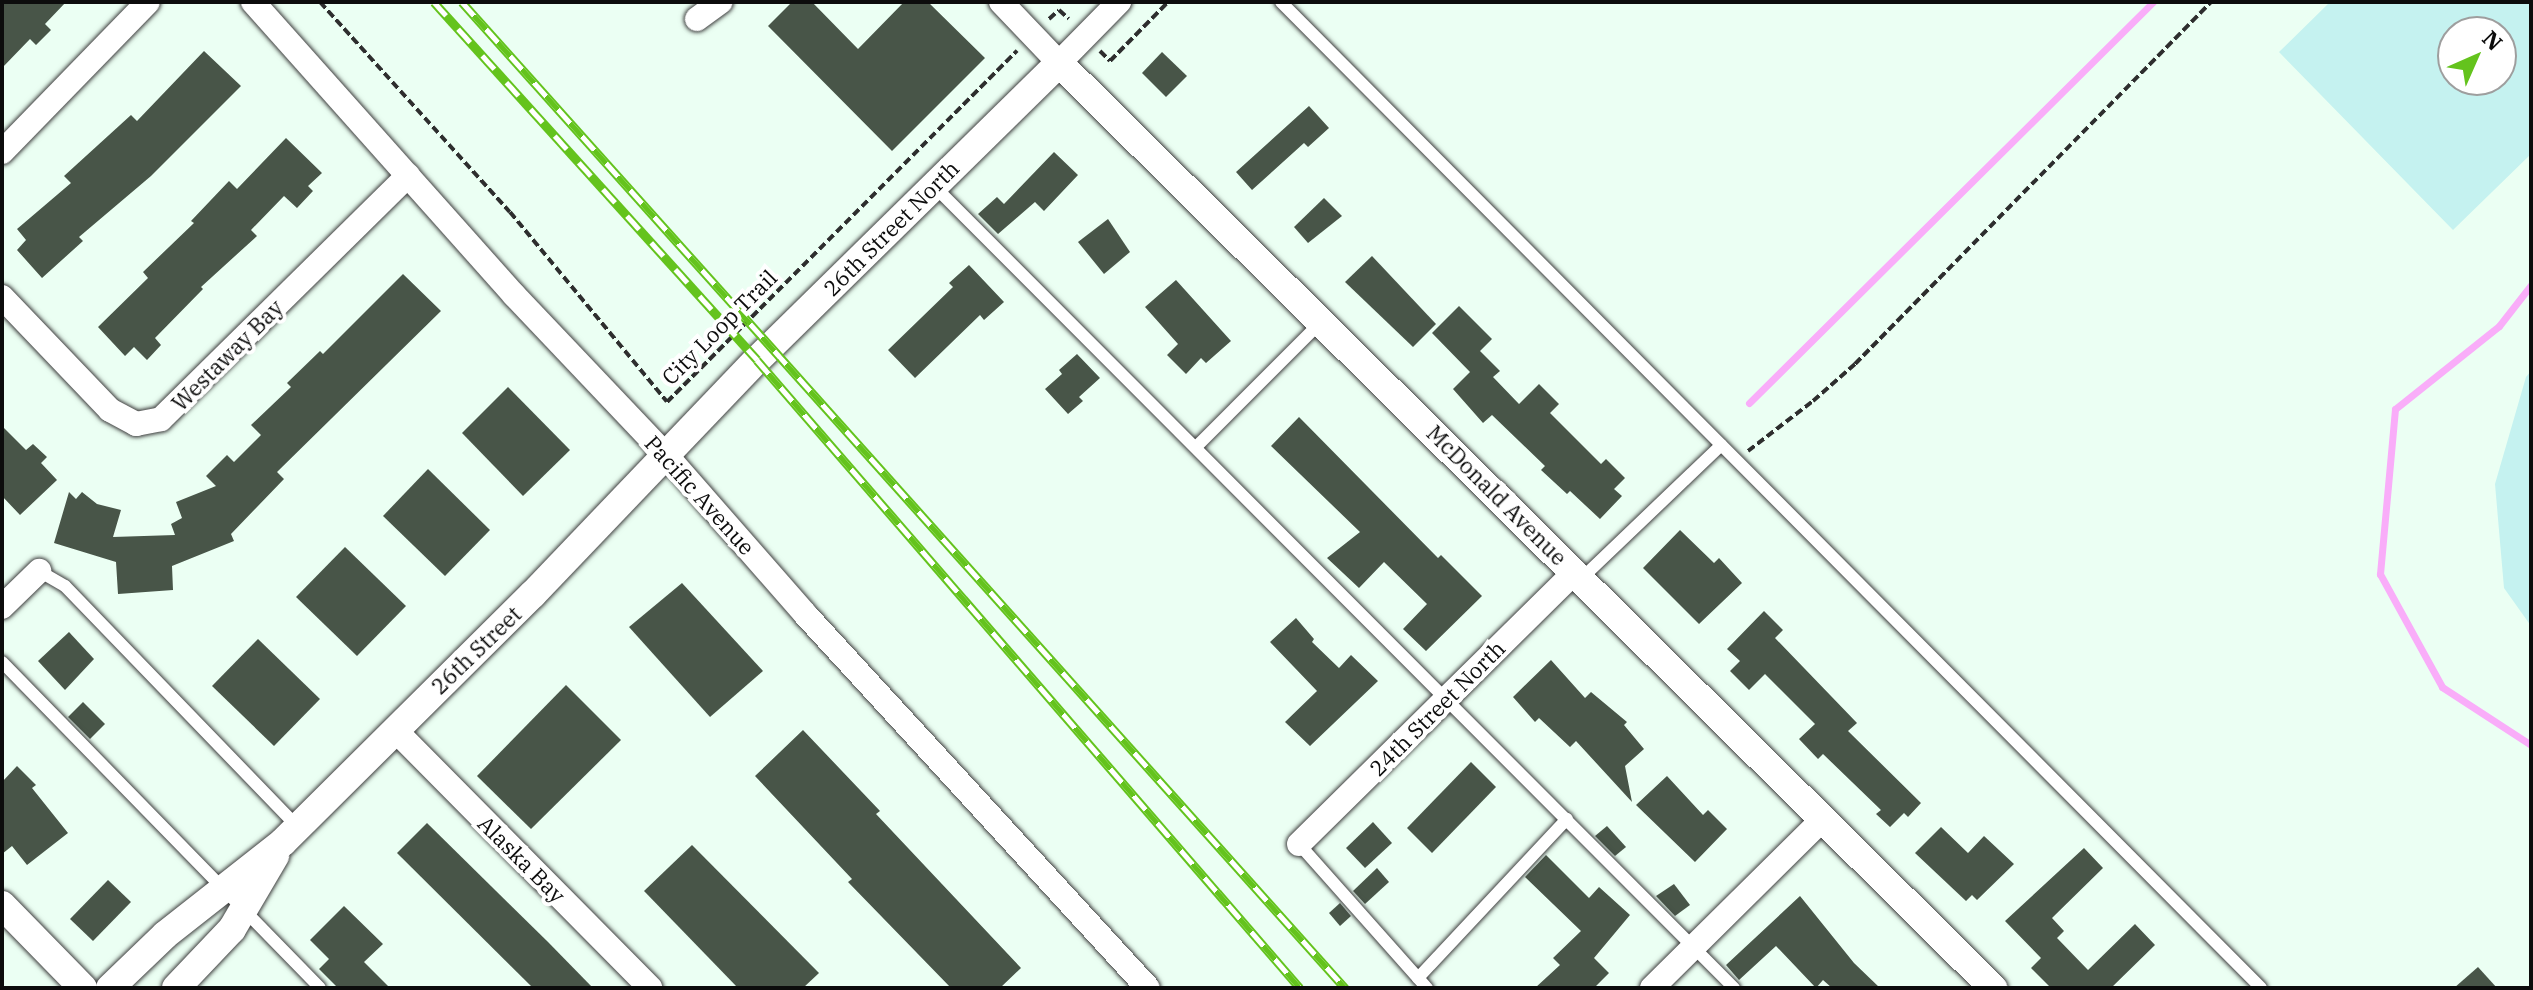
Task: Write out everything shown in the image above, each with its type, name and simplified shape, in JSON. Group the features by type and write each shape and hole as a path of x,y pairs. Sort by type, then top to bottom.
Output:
{"street":[{"path":"2,152 148,2"},
{"name":"Pacific Avenue","path":"253,2 514,295 666,455 816,626 1148,988"},
{"path":"697,19 720,2"},
{"name":"McDonald Avenue","path":"1001,2 1993,988"},
{"name":"26th Street North","path":"666,455 1119,2"},
{"name":"Westaway Bay","path":"2,297 110,410 136,424 161,419 408,175"},
{"name":"26th Street","path":"110,988 165,935 291,834 533,594 666,455"},
{"path":"2,607 39,571"},
{"name":"24th Street North","path":"1299,844 1447,698 1578,576"},
{"name":"Alaska Bay","path":"395,730 650,988"},
{"path":"1652,988 1823,819"},
{"name":"26th Street","path":"176,988 232,929 291,834"},
{"path":"2,905 83,988"}],"lane":[{"path":"1281,2 2261,988"},
{"path":"934,186 1734,988"},
{"path":"1196,447 1321,322"},
{"path":"1578,576 1721,445"},
{"path":"39,571 65,586 291,834"},
{"path":"2,662 320,988"},
{"path":"1418,978 1567,819"},
{"path":"1299,844 1427,988"}],"path":[{"name":"City Loop Trail","path":"320,2 510,212 667,402 1059,10 1110,61 1168,2"},
{"path":"1736,460 1813,401 1855,364 2211,2"}],"shaded area":[{"path":"2330,2 2531,2 2531,154 2453,230 2279,52"},
{"path":"2531,371 2531,626 2504,588 2495,484 2526,377"}],"building":[{"path":"2,2 66,2 45,24 51,30 36,45 30,39 2,68"},
{"path":"792,2 812,2 858,49 904,2 928,2 985,58 892,151 768,26"},
{"path":"204,51 241,86 151,176 79,237 83,241 42,278 17,250 26,240 17,229 71,183 64,176 131,115 137,121"},
{"path":"1162,52 1187,76 1166,97 1142,73"},
{"path":"1309,106 1329,128 1308,147 1304,143 1252,190 1236,172"},
{"path":"286,138 322,173 308,186 313,191 297,208 284,196 251,230 257,236 201,287 203,289 155,338 161,345 147,360 134,347 125,356 98,327 148,278 143,272 194,223 191,221 229,181 237,189"},
{"path":"1054,152 1078,175 1044,211 1035,202 998,234 978,214 997,197 1004,204"},
{"path":"1324,198 1342,216 1308,243 1294,227"},
{"path":"1108,219 1130,252 1104,274 1078,242"},
{"path":"1372,256 1436,324 1413,347 1345,282"},
{"path":"969,265 1004,302 984,320 980,315 915,378 888,350 953,287 949,283"},
{"path":"403,274 441,311 277,472 284,479 231,534 234,541 172,566 173,590 118,594 116,562 54,543 69,492 76,499 82,492 97,504 121,510 113,537 175,535 171,524 182,518 176,502 216,486 206,476 227,455 234,462 261,435 251,425 291,387 287,383 320,351 323,354"},
{"path":"1176,280 1231,341 1206,363 1201,358 1186,374 1167,355 1178,344 1145,307"},
{"path":"1459,306 1492,339 1480,351 1500,371 1493,377 1519,404 1539,384 1559,404 1550,413 1601,464 1606,459 1625,478 1614,489 1622,496 1600,519 1541,470 1545,466 1492,415 1483,423 1453,389 1470,372 1432,333"},
{"path":"1077,354 1100,378 1079,397 1083,401 1068,414 1045,389 1062,374 1059,370"},
{"path":"508,387 570,450 523,496 462,433"},
{"path":"1299,417 1438,558 1441,555 1482,596 1426,651 1403,629 1427,604 1384,562 1359,588 1327,558 1360,532 1271,446"},
{"path":"2,426 26,450 33,444 47,457 41,463 57,480 20,515 2,496"},
{"path":"428,469 490,530 445,576 383,516"},
{"path":"1680,530 1714,563 1719,558 1742,583 1699,624 1643,568"},
{"path":"345,547 406,606 357,656 296,597"},
{"path":"682,583 763,671 710,717 629,627"},
{"path":"1764,611 1783,630 1775,638 1857,723 1848,731 1921,803 1908,817 1904,813 1890,827 1876,814 1881,810 1823,754 1818,759 1799,739 1815,724 1765,674 1749,690 1730,671 1740,661 1727,649"},
{"path":"1296,618 1314,639 1312,642 1339,668 1351,655 1378,681 1310,746 1285,722 1317,691 1270,642"},
{"path":"69,632 94,659 65,690 38,661"},
{"path":"258,639 320,699 274,746 212,686"},
{"path":"1551,660 1585,698 1591,692 1627,722 1624,725 1644,749 1625,766 1632,802 1576,741 1570,747 1539,718 1535,722 1513,697"},
{"path":"566,685 621,740 531,829 477,776"},
{"path":"83,702 105,724 90,739 68,717"},
{"path":"803,730 880,811 876,814 1021,968 1000,988 951,988 848,882 852,879 755,776"},
{"path":"1471,762 1496,787 1432,853 1407,828"},
{"path":"17,766 36,785 32,788 68,833 27,865 12,846 2,854 2,782"},
{"path":"1667,776 1703,815 1708,810 1727,829 1695,862 1636,805"},
{"path":"1373,822 1392,843 1365,868 1346,848"},
{"path":"427,823 593,988 533,988 397,853"},
{"path":"1607,826 1626,847 1615,856 1595,836"},
{"path":"1941,827 1968,853 1984,836 2014,864 1977,900 1972,895 1966,901 1915,853"},
{"path":"692,845 819,973 803,988 738,988 644,891"},
{"path":"2084,848 2103,868 2052,918 2064,931 2057,938 2088,970 2135,924 2155,945 2111,988 2051,988 2031,968 2041,958 2005,921"},
{"path":"1546,855 1589,898 1599,887 1630,915 1594,958 1609,973 1594,988 1535,988 1560,965 1553,958 1581,931 1525,877"},
{"path":"1377,868 1389,882 1365,904 1353,891"},
{"path":"108,880 131,902 93,941 70,919"},
{"path":"1674,884 1690,905 1675,916 1656,896"},
{"path":"1800,896 1854,963 1880,988 1832,988 1823,980 1816,988 1776,946 1739,980 1726,965"},
{"path":"1340,903 1351,916 1340,926 1329,913"},
{"path":"344,906 383,944 364,962 390,988 338,988 319,969 329,959 310,940"},
{"path":"2478,967 2497,988 2454,988"}],"waterway":[{"path":"1749,403 2153,2"},
{"path":"2531,285 2499,326 2395,409 2380,574 2442,687 2531,745"}],"railway":[{"path":"434,2 757,360 1300,988"},
{"path":"462,2 1345,988"}]}
